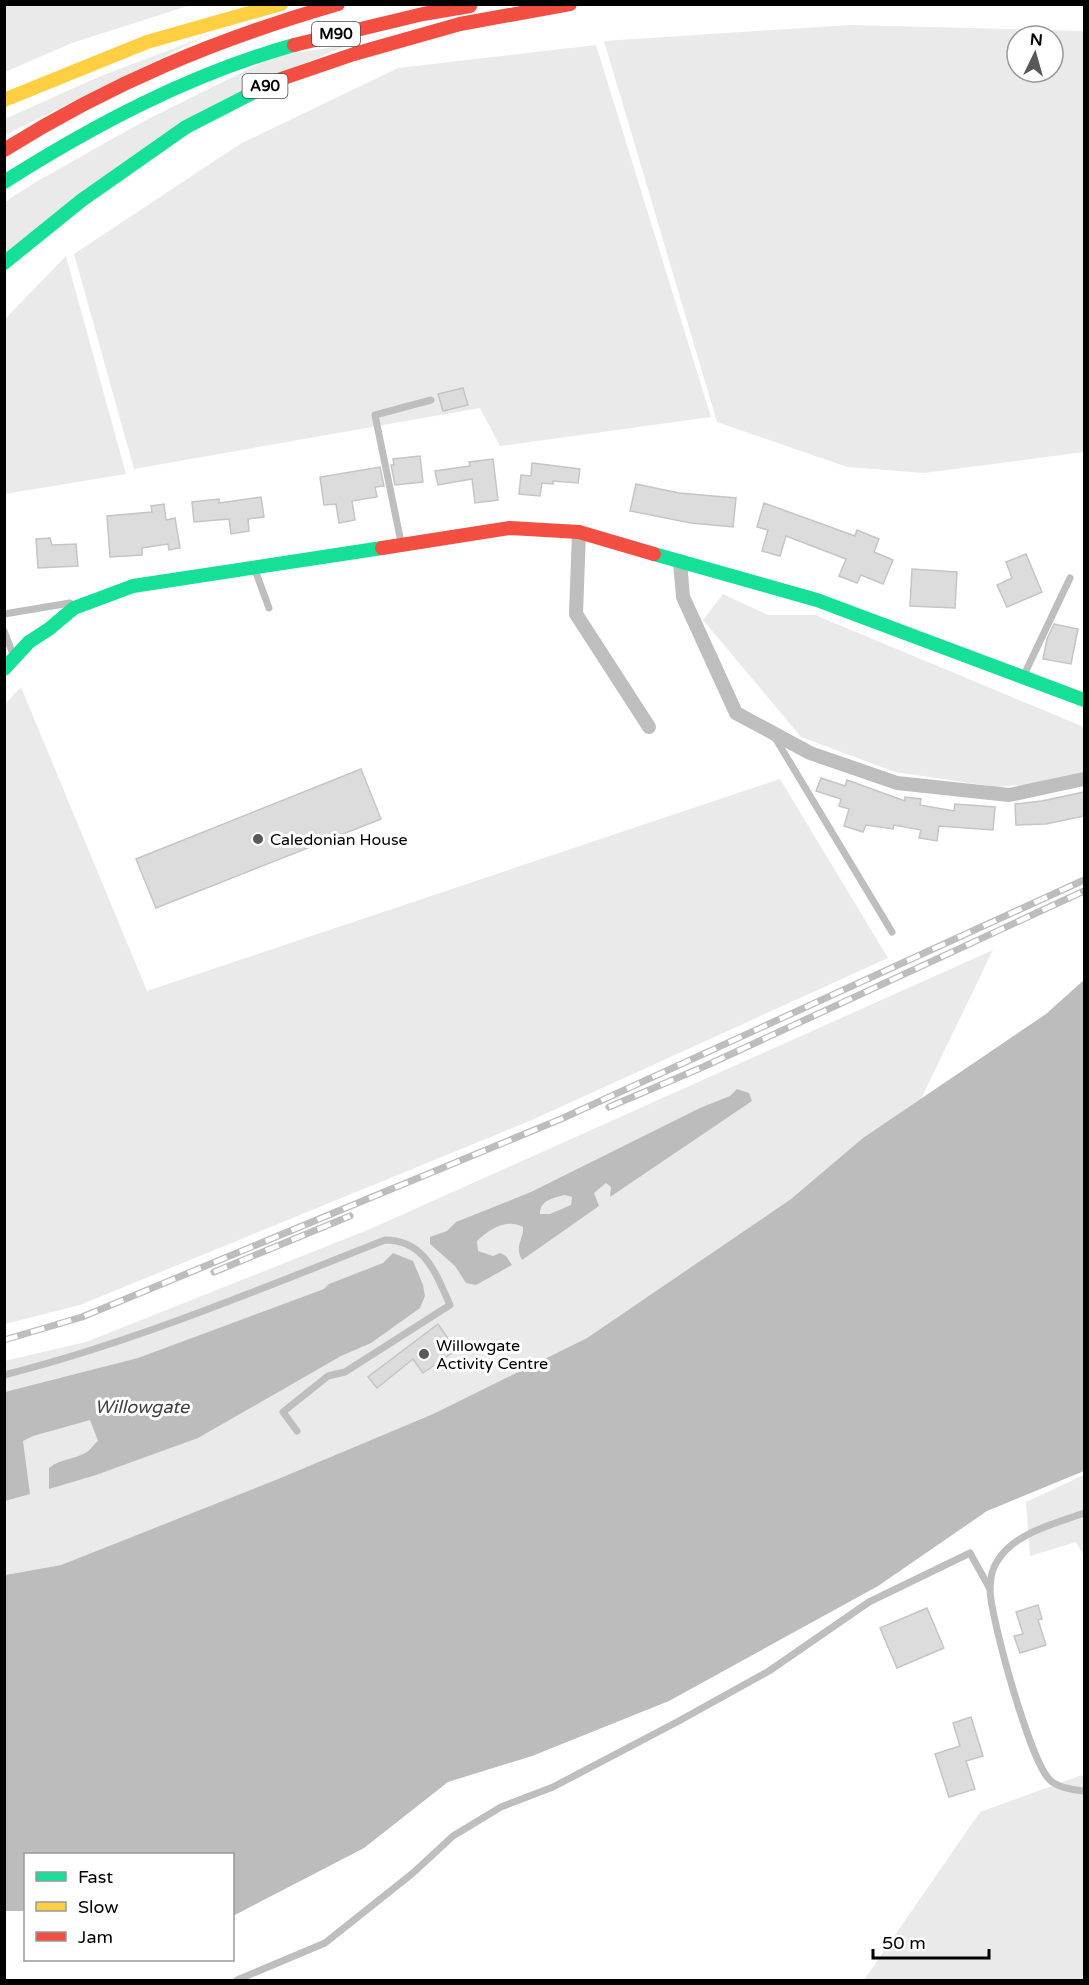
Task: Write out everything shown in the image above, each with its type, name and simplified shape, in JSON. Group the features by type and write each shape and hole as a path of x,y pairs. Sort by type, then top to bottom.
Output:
{"main road":[{"path":"4,100 147,42 282,4"},
{"name":"M90","path":"4,150 45,124 117,85 157,67 248,33 338,4"},
{"name":"M90","path":"4,182 43,157 110,120 194,81 270,52 404,18 482,4"},
{"name":"A90","path":"4,263 82,200 177,133 284,77 343,57 450,27 570,4"},
{"path":"9,664 29,642 74,608 133,586 510,528 579,532 817,600 1084,700"}],"street":[{"path":"579,532 576,614 649,727"},
{"path":"680,561 683,597 736,713 810,753 897,783 1009,795 1084,779"}],"lane":[{"path":"402,545 375,416 431,400"},
{"path":"255,567 269,608"},
{"path":"1023,677 1071,578"},
{"path":"4,614 100,598"},
{"path":"4,631 9,664"},
{"path":"772,732 892,932"},
{"path":"4,1375 37,1367 162,1326 385,1240 398,1240 409,1244 431,1264 450,1305 345,1372 328,1376 283,1412 297,1431"},
{"path":"1084,1513 1037,1530 1013,1542 998,1560 991,1576 990,1589 1006,1666 1043,1771 1050,1781 1084,1791"},
{"path":"237,1980 325,1943 413,1873 453,1836 501,1808 553,1787 769,1671 869,1602 969,1553 990,1589"}],"shaded area":[{"path":"5,4 191,5 72,43 5,72"},
{"path":"850,25 1005,29 1005,84 1065,84 1065,31 1084,31 1084,452 924,473 847,467 717,422 604,41"},
{"path":"206,36 5,135 5,119 7,118 96,78"},
{"path":"348,45 260,82 5,260 5,202 34,183 146,120 275,56"},
{"path":"596,45 711,417 500,446 480,408 134,469 74,254 240,144 398,68"},
{"path":"66,256 126,474 5,494 5,319"},
{"path":"723,594 768,615 815,615 1084,727 1084,772 1058,781 997,787 895,772 801,737 703,620"},
{"path":"21,687 147,991 780,779 888,958 532,1120 80,1305 5,1324 4,705"},
{"path":"993,950 921,1099 863,1139 791,1199 587,1338 433,1414 278,1479 61,1565 5,1575 4,1361 86,1342 370,1229"},
{"path":"1084,1475 1084,1556 1076,1542 1030,1556 1026,1502"},
{"path":"1084,1776 1084,1980 864,1980 980,1812"}],"water":[{"path":"1084,980 1084,1471 987,1511 878,1586 669,1701 532,1756 448,1782 364,1848 234,1915 234,1853 24,1853 24,1911 5,1911 5,1575 61,1565 278,1479 433,1414 587,1338 791,1199 863,1138 1046,1014"},
{"path":"737,1089 749,1093 752,1101 610,1197 611,1187 606,1183 594,1193 599,1206 522,1260 519,1246 523,1227 505,1224 487,1232 477,1241 478,1251 493,1256 500,1253 506,1256 512,1265 476,1285 466,1283 455,1266 430,1244 430,1237 447,1231 456,1222 531,1192 700,1108 730,1096","holes":["565,1195 572,1197 571,1205 550,1214 540,1214 542,1206 548,1200"]},
{"name":"Willowgate","path":"393,1253 413,1261 425,1296 420,1308 371,1343 341,1356 198,1438 96,1475 49,1489 49,1468 58,1462 87,1452 98,1441 90,1420 33,1436 23,1441 30,1494 5,1501 5,1392 138,1358 324,1289 329,1284 383,1263"}],"building":[{"path":"463,388 468,405 443,411 438,394"},
{"path":"420,456 423,482 395,485 391,465 394,465 393,459"},
{"path":"493,459 498,500 475,503 472,479 438,485 435,471 470,466 469,462"},
{"path":"532,463 580,469 578,483 553,481 553,484 542,483 540,496 519,494 521,475 531,476"},
{"path":"380,467 384,486 375,487 377,497 352,501 355,520 339,523 336,504 324,505 320,477"},
{"path":"636,484 679,493 736,498 733,527 691,523 630,511"},
{"path":"261,497 264,517 248,519 249,531 231,534 229,519 194,522 192,502 219,499 219,503"},
{"path":"764,503 855,536 857,530 879,539 874,552 893,560 883,584 861,575 857,583 839,576 846,559 786,536 780,556 762,551 768,530 757,527"},
{"path":"164,504 166,520 175,518 180,548 169,550 168,544 142,548 142,555 110,557 107,516 152,512 151,506"},
{"path":"50,538 52,545 76,544 78,566 38,568 36,539"},
{"path":"1026,554 1042,592 1007,607 997,585 1012,578 1006,562"},
{"path":"912,569 957,572 955,608 910,606"},
{"path":"1054,624 1078,629 1071,664 1043,659 1047,639"},
{"name":"Caledonian House","path":"361,769 381,819 156,908 136,859"},
{"path":"821,778 845,786 847,780 905,801 905,797 921,799 920,805 954,811 955,804 995,807 993,830 939,826 937,841 919,838 921,830 894,825 893,829 866,825 863,832 844,826 849,809 839,806 841,799 816,791"},
{"path":"1084,792 1084,816 1046,824 1016,825 1015,804"},
{"name":"Willowgate Activity Centre","path":"438,1324 456,1350 423,1373 413,1359 377,1388 368,1377"},
{"path":"1038,1605 1042,1619 1038,1620 1046,1645 1020,1653 1014,1636 1023,1634 1016,1612"},
{"path":"927,1608 944,1648 897,1668 880,1628"},
{"path":"971,1717 983,1756 966,1761 975,1789 949,1797 935,1754 960,1746 953,1723"}],"railway":[{"path":"4,1340 82,1317 561,1119 1084,880"},
{"path":"609,1107 703,1067 1084,891"},
{"path":"214,1272 350,1216"}],"traffic: fast":[{"path":"4,182 108,121 144,103 217,71 294,45"},
{"path":"4,263 82,200 186,127 278,80"},
{"path":"4,669 29,642 74,608 133,586 382,548"},
{"path":"654,554 817,600 1084,700"}],"traffic: slow":[{"path":"4,100 147,42 281,4"}],"traffic: jam":[{"path":"4,150 84,104 166,65 250,32 338,4"},
{"path":"278,80 354,54 460,24 570,4"},
{"path":"294,45 423,14 470,6"},
{"path":"382,548 510,528 579,532 654,554"}],"place":[{"name":"Caledonian House","path":"258,839"},
{"name":"Willowgate Activity Centre","path":"424,1354"}]}
